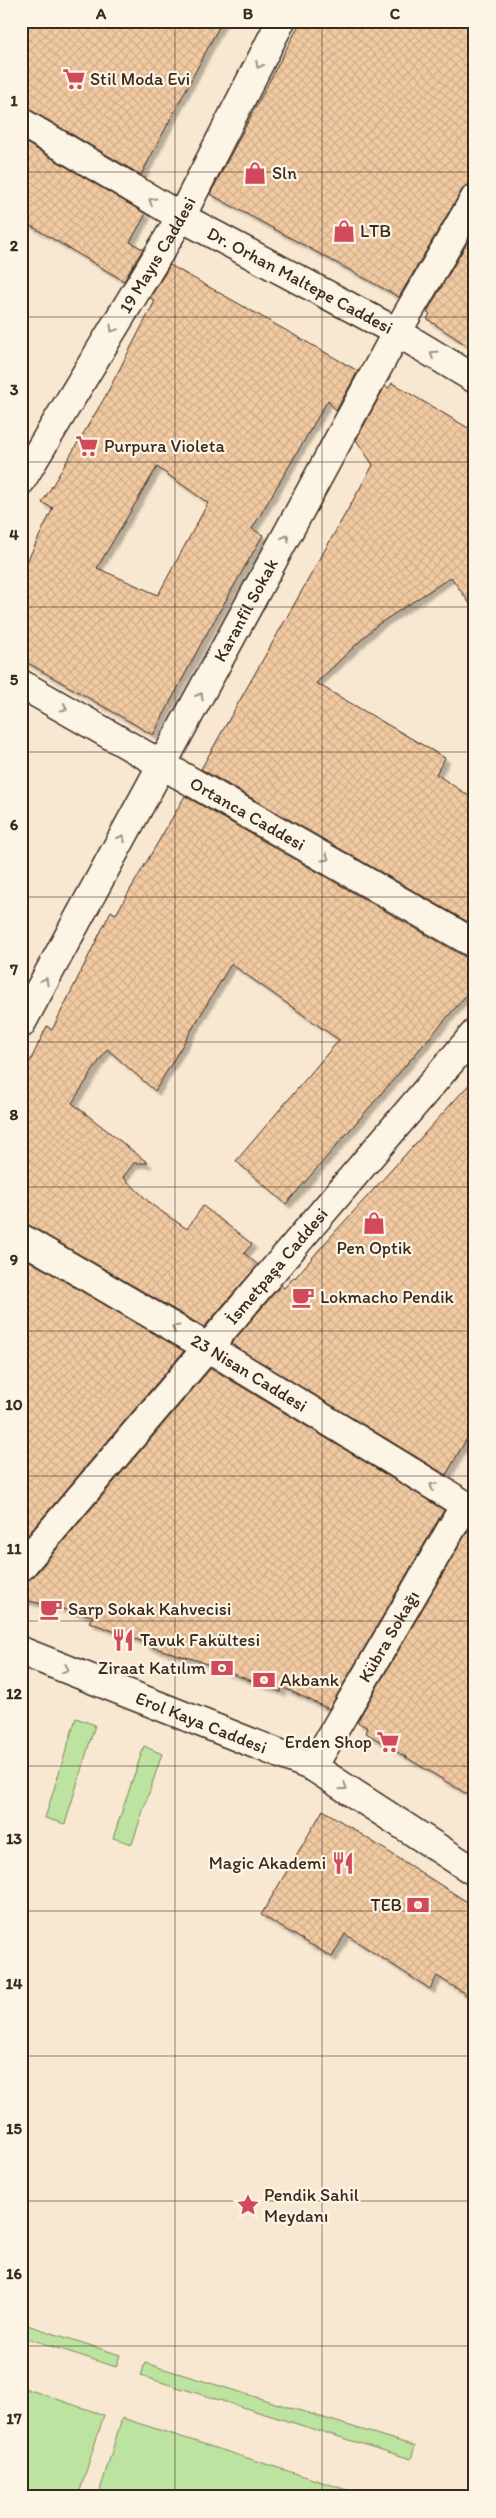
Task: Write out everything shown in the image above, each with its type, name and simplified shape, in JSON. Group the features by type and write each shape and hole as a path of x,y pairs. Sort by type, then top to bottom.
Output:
{"street":[{"name":"19 Mayıs Caddesi","path":"21,481 180,218 281,21"},
{"name":"Dr. Orhan Maltepe Caddesi","path":"21,122 180,218 397,332 475,379"},
{"name":"Karanfil Sokak","path":"21,1024 397,332 475,198"},
{"name":"Ortanca Caddesi","path":"21,684 475,944"},
{"name":"İsmetpaşa Caddesi","path":"21,1567 475,1033"},
{"name":"23 Nisan Caddesi","path":"21,1238 471,1501"},
{"name":"Kübra Sokağı","path":"313,1767 471,1501"},
{"name":"Erol Kaya Caddesi","path":"21,1650 313,1767 475,1872"}],"green space":[{"path":"76,1718 95,1725 65,1824 45,1818"},
{"path":"144,1746 162,1754 132,1844 113,1838"},
{"path":"21,2323 120,2355 116,2367 21,2336"},
{"path":"145,2363 415,2446 411,2459 141,2376"},
{"path":"21,2387 104,2415 78,2497 21,2497"},
{"path":"122,2418 369,2497 98,2497"}],"building":[{"path":"21,21 222,21 141,175 21,106"},
{"path":"301,21 475,21 475,182 468,184 462,190 399,297 210,194"},
{"path":"21,140 146,214 130,242 143,249 124,281 21,220"},
{"path":"475,229 475,351 427,319 430,314 427,312"},
{"path":"170,265 358,371 336,411 328,400 252,529 263,535 202,642 153,735 21,659 21,574 53,508 42,503 105,397 155,301 150,298","holes":["157,467 208,503 158,595 97,568"]},
{"path":"392,383 475,432 475,611 451,577 377,625 316,683 445,758 436,774 475,800 475,926 201,769 373,465 356,440 385,386 389,388"},
{"path":"185,796 467,958 475,960 475,985 286,1204 236,1161 339,1040 231,964 155,1091 107,1049 72,1103 148,1163 134,1163 123,1177 152,1205 187,1229 203,1206 252,1244 244,1253 258,1265 204,1327 21,1222 21,1080 47,1026 52,1030 111,911 116,914"},
{"path":"475,1078 475,1424 446,1475 231,1344 281,1285 284,1288 295,1278"},
{"path":"21,1256 184,1351 21,1543"},
{"path":"211,1368 444,1510 329,1709 282,1687 281,1692 196,1660 145,1645 146,1643 89,1622 93,1616 21,1599 21,1582 33,1577"},
{"path":"470,1527 475,1530 475,1799 366,1733 368,1728 357,1722"},
{"path":"323,1810 475,1907 475,2000 437,1976 430,1989 345,1934 332,1957 261,1915"}],"place":[{"name":"Stil Moda Evi","path":"74,79"},
{"name":"Sln","path":"255,173"},
{"name":"LTB","path":"344,231"},
{"name":"Purpura Violeta","path":"87,446"},
{"name":"Pen Optik","path":"374,1223"},
{"name":"Lokmacho Pendik","path":"303,1297"},
{"name":"Sarp Sokak Kahvecisi","path":"51,1609"},
{"name":"Tavuk Fakültesi","path":"123,1640"},
{"name":"Ziraat Katılım","path":"222,1668"},
{"name":"Akbank","path":"264,1680"},
{"name":"Erden Shop","path":"388,1742"},
{"name":"Magic Akademi","path":"343,1863"},
{"name":"TEB","path":"418,1905"},
{"name":"Pendik Sahil Meydanı","path":"248,2205"}]}
